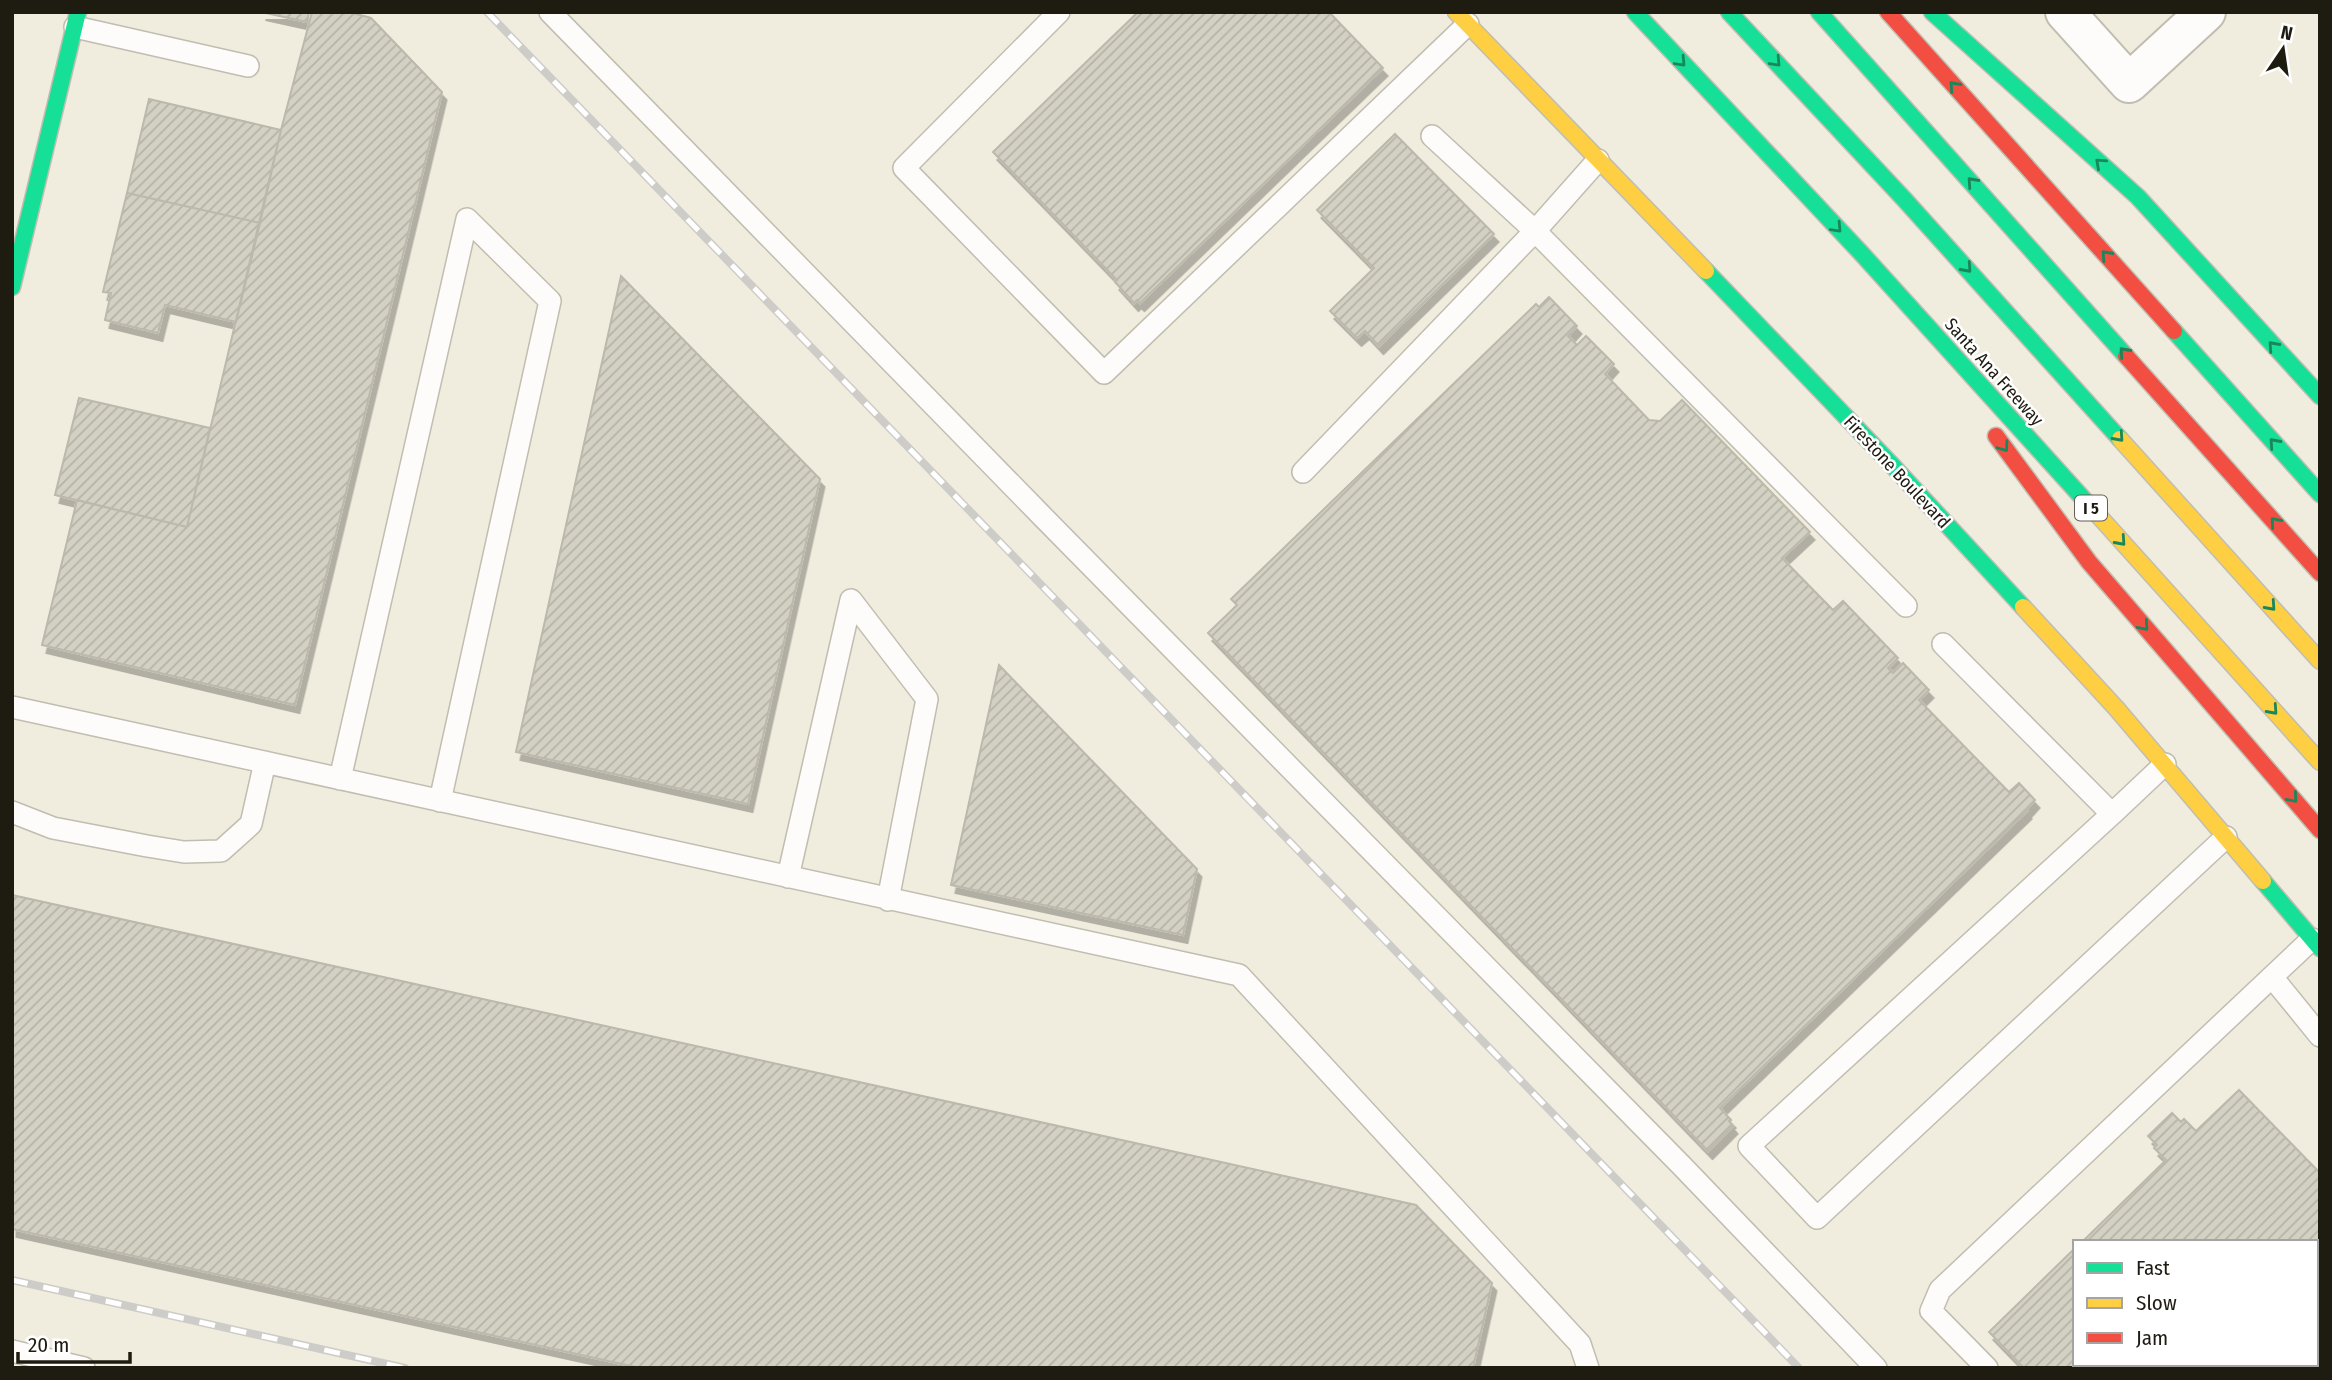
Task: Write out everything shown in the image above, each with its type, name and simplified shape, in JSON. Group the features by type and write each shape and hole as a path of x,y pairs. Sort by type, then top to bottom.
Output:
{"main road":[{"name":"Santa Ana Freeway","path":"1635,12 1862,254 2320,762"},
{"path":"1730,12 1905,199 2320,661"},
{"path":"1819,12 2320,573"},
{"path":"1888,12 2320,494"},
{"path":"1931,12 2138,197 2320,396"},
{"name":"Firestone Boulevard","path":"1462,18 1892,465 2116,708 2316,944"},
{"path":"12,287 76,19"},
{"path":"1862,254 1959,386"},
{"path":"1984,419 2089,562 2320,830"}],"street":[{"path":"2065,12 2129,83 2206,12"}],"lane":[{"path":"550,12 1682,1166 1876,1368"},
{"path":"1059,12 904,168 1104,373 1462,18"},
{"path":"76,19 248,66"},
{"path":"1432,136 1535,231 1906,606"},
{"path":"1303,472 1535,231 1598,160"},
{"path":"340,779 467,219 550,301 440,801"},
{"path":"788,877 851,600 927,699 888,900"},
{"path":"1944,644 2112,814"},
{"path":"12,707 1239,975 1580,1344 1588,1368"},
{"path":"12,812 53,828 147,846 184,852 221,850 251,824 265,762"},
{"path":"2165,764 1749,1146 1817,1218 2226,837"},
{"path":"1987,1368 1931,1311 1940,1290 2272,977 2316,944"},
{"path":"2272,977 2320,1037"},
{"path":"12,1351 84,1368"}],"building":[{"path":"261,12 309,12 307,22"},
{"path":"312,12 349,12 371,18 442,92 295,705 42,645 77,500 187,527 281,130"},
{"path":"1138,12 1329,12 1383,68 1140,303 1137,300 1134,303 1115,282 1117,280 993,152"},
{"path":"149,99 281,130 260,223 127,193"},
{"path":"1395,134 1494,234 1379,346 1365,331 1357,338 1330,311 1374,268 1317,210"},
{"path":"127,193 260,223 236,322 165,305 158,333 105,320 111,293 103,292"},
{"path":"621,276 820,479 748,804 516,752"},
{"path":"1549,297 1577,326 1568,336 1577,345 1586,336 1614,364 1605,374 1649,420 1660,421 1682,400 1810,532 1782,558 1833,610 1843,601 1898,658 1888,668 1893,673 1903,663 1929,690 1919,700 2009,792 2019,783 2035,800 2027,811 1720,1108 1733,1126 1708,1151 1208,633 1237,605 1231,599 1536,304 1539,307"},
{"path":"79,398 210,428 187,527 55,495"},
{"path":"999,665 1197,869 1183,935 951,885"},
{"path":"12,895 1416,1205 1492,1283 1473,1368 640,1368 12,1229"},
{"path":"2239,1090 2320,1173 2320,1368 2318,1240 2084,1240 2166,1160 2154,1148 2157,1145 2148,1136 2172,1113 2181,1122 2184,1119 2196,1131"},
{"path":"2073,1250 2073,1366 2136,1366 2024,1368 1989,1332"}],"railway":[{"path":"487,12 1799,1368"},
{"path":"12,1280 405,1368"}],"traffic: fast":[{"path":"12,287 78,12"},
{"path":"1635,12 1862,254 2098,515"},
{"path":"1729,12 1904,199 2120,439"},
{"path":"1819,12 2126,356"},
{"path":"1932,12 2138,197 2320,396"},
{"path":"1706,271 1892,465 2023,607"},
{"path":"2174,331 2320,494"},
{"path":"2263,881 2320,948"}],"traffic: slow":[{"path":"1456,12 1706,271"},
{"path":"2120,439 2320,661"},
{"path":"2098,515 2320,762"},
{"path":"2023,607 2116,708 2263,881"}],"traffic: jam":[{"path":"1888,12 2174,331"},
{"path":"2126,356 2320,573"},
{"path":"1996,436 2089,562 2320,830"}]}
